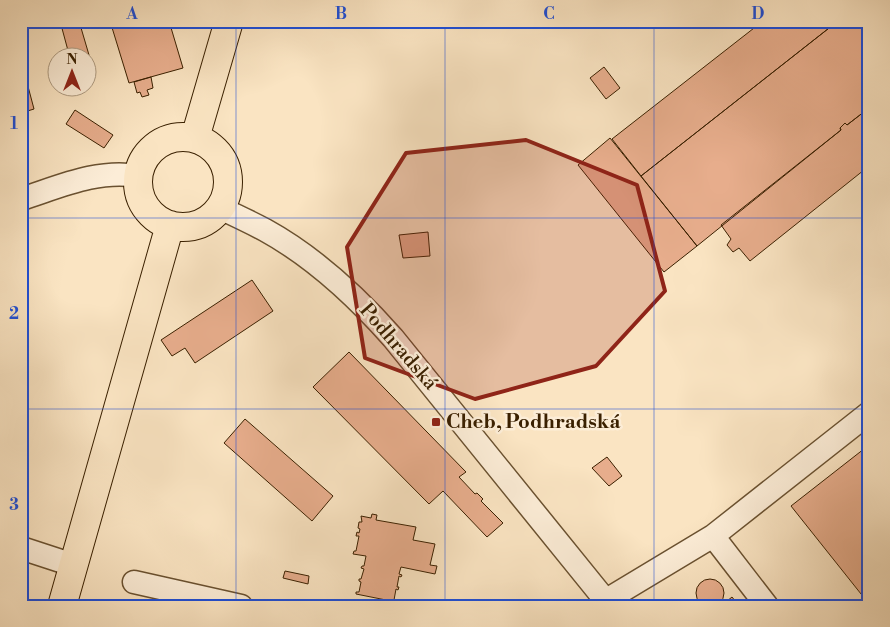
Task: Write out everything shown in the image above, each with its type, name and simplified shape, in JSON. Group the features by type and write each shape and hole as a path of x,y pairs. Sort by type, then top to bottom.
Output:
{"main road":[{"path":"195,138 229,21"},
{"path":"176,137 195,138 212,147 219,154 227,172 228,191 220,208 206,221 198,225 180,227 170,225 154,217 148,210 140,194 138,176 145,158 158,144 176,137"},
{"path":"62,606 170,225"}],"street":[{"path":"21,200 94,176 111,174 138,176"},
{"name":"Podhradská","path":"220,208 265,230 301,253 339,282 372,314 393,338 600,601"},
{"path":"600,601 713,536 869,413"},
{"path":"713,536 767,606"},
{"path":"21,548 73,565"},
{"path":"134,582 241,606"}],"highlighted area":[{"path":"526,140 637,185 665,291 596,366 475,399 365,358 347,247 406,153"}],"building":[{"path":"60,21 79,21 87,48 67,48"},
{"path":"110,21 169,21 183,68 129,83"},
{"path":"763,21 838,21 641,176 612,139"},
{"path":"838,21 869,21 869,108 847,125 845,123 840,128 841,130 697,246 641,176"},
{"path":"21,60 34,109 21,113"},
{"path":"604,67 620,88 606,99 590,78"},
{"path":"151,77 153,88 147,90 149,95 142,97 140,92 137,93 134,82"},
{"path":"869,108 869,166 750,261 739,248 733,252 727,245 731,239 721,225 841,130 840,128 845,123 847,125"},
{"path":"75,110 113,135 104,148 66,124"},
{"path":"610,138 697,246 664,272 578,165"},
{"path":"428,232 430,256 403,258 399,235"},
{"path":"252,280 273,311 195,363 185,348 172,356 161,340"},
{"path":"349,352 466,472 459,477 475,494 477,493 483,499 481,501 503,523 487,537 443,491 429,504 313,387"},
{"path":"245,419 333,496 312,521 224,443"},
{"path":"869,445 869,604 791,506"},
{"path":"607,457 622,476 609,486 592,468"},
{"path":"372,514 377,515 376,520 416,527 413,540 435,544 430,565 437,566 435,574 401,567 399,574 402,575 401,577 399,576 397,587 399,587 398,590 396,589 394,600 396,602 356,594 356,592 359,592 361,582 359,579 361,579 364,569 361,568 364,566 366,556 353,554 356,551 359,536 356,536 360,529 358,528 359,522 362,522 361,516 371,518"},
{"path":"285,571 309,576 308,584 283,578"},
{"path":"710,579 720,583 724,593 720,603 710,607 700,603 696,593 700,583"},
{"path":"732,597 739,606 721,606"}],"place":[{"name":"Cheb, Podhradská","path":"436,422"}]}
